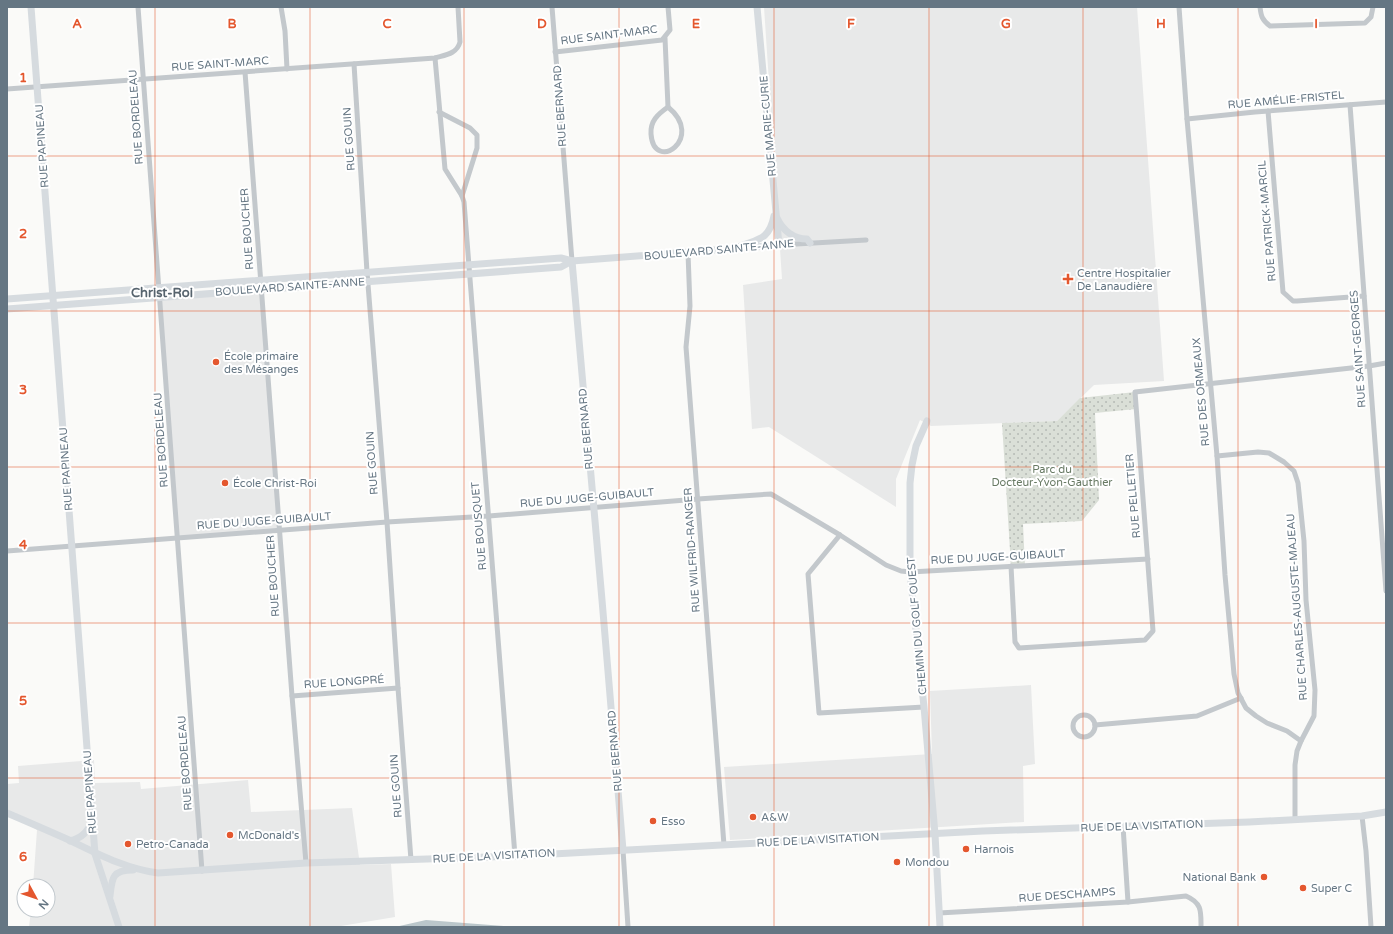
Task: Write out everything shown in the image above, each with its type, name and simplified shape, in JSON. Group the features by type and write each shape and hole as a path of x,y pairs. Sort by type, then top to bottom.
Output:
{"street":[{"name":"RUE PAPINEAU","path":"31,7 95,854 119,927"},
{"name":"RUE BORDELEAU","path":"138,7 202,871"},
{"path":"280,7 285,31 287,69"},
{"path":"435,58 452,53 459,48 458,7"},
{"name":"RUE BERNARD","path":"552,7 572,261 623,850"},
{"path":"668,7 670,30 665,38 668,107 675,113 679,120 682,130 682,137 677,146 670,152 662,152 656,148 653,143 651,134 652,125 658,114 668,107"},
{"name":"RUE MARIE-CURIE","path":"757,7 774,204 779,245"},
{"name":"RUE DES ORMEAUX","path":"1179,7 1234,674 1241,698 1246,708 1266,723 1287,731 1301,740"},
{"path":"1260,7 1260,16 1264,22 1270,26 1365,23 1371,17 1373,7"},
{"name":"RUE SAINT-MARC","path":"555,52 658,41 665,38"},
{"name":"RUE SAINT-MARC","path":"7,89 435,58"},
{"name":"RUE BOUSQUET","path":"435,58 445,169 462,196 464,202 515,856"},
{"name":"RUE GOUIN","path":"354,64 367,272 388,522 398,688 411,860"},
{"name":"RUE BOUCHER","path":"245,72 306,864"},
{"name":"RUE AMÉLIE-FRISTEL","path":"1188,119 1386,102"},
{"name":"RUE SAINT-GEORGES","path":"1350,105 1386,591"},
{"name":"RUE PATRICK-MARCIL","path":"1268,111 1283,292 1296,301 1364,296"},
{"name":"RUE BOUSQUET","path":"439,112 470,128 477,135 477,148 462,196"},
{"path":"731,250 748,243 755,242 765,236 772,226 774,204"},
{"path":"776,214 780,223 786,230 798,239 807,239 810,243"},
{"name":"BOULEVARD SAINTE-ANNE","path":"7,299 561,258 572,261 731,250 779,245 866,240"},
{"name":"RUE WILFRID-RANGER","path":"688,253 690,306 686,347 724,845"},
{"name":"BOULEVARD SAINTE-ANNE","path":"7,309 562,267 572,261"},
{"name":"RUE PELLETIER","path":"1011,566 1015,642 1019,648 1145,640 1153,631 1135,392 1386,363"},
{"name":"CHEMIN DU GOLF OUEST","path":"927,421 916,446 910,483 910,572 935,834 940,927"},
{"name":"RUE CHARLES-AUGUSTE-MAJEAU","path":"1217,456 1258,452 1270,453 1294,471 1298,483 1304,541 1306,600 1315,690 1314,716 1301,740 1297,752 1295,765 1295,820"},
{"name":"RUE DU JUGE-GUIBAULT","path":"7,551 771,494 840,535 886,565 901,571 910,572 1148,559"},
{"path":"840,535 808,574 820,713 924,707"},
{"name":"RUE LONGPRÉ","path":"292,696 398,688"},
{"path":"1096,726 1197,716 1241,698"},
{"path":"1083,714 1090,716 1095,722 1096,726 1093,733 1083,737 1076,734 1073,727 1074,720 1083,714"},
{"name":"RUE DE LA VISITATION","path":"137,870 158,873 202,871 306,864 515,856 983,831 1295,820 1362,816 1386,812"},
{"path":"7,813 70,841 95,854 137,870"},
{"path":"1362,816 1371,927"},
{"path":"70,841 78,839 85,834 92,822"},
{"path":"1124,826 1128,902"},
{"path":"623,850 628,927"},
{"path":"110,899 112,879 116,873 123,870 137,870"},
{"name":"RUE DESCHAMPS","path":"939,913 1128,902 1186,896 1194,900 1200,908 1201,927"}],"shaded area":[{"path":"764,7 1137,7 1164,381 1094,385 1057,421 931,426 920,420 896,479 896,507 769,427 752,429 743,285 782,279"},
{"path":"262,289 280,530 178,538 160,298"},
{"path":"1031,685 1035,764 1023,766 1024,822 730,840 724,767 932,754 930,691"},
{"path":"94,760 95,783 140,782 141,789 248,780 251,812 352,808 360,865 391,864 395,917 335,927 29,927 30,918 56,918 56,878 34,878 37,830 7,810 7,784 19,783 18,766"},
{"path":"426,920 518,927 395,927"}],"green space":[{"name":"Parc du Docteur-Yvon-Gauthier","path":"1135,392 1136,409 1095,413 1099,500 1082,521 1023,524 1025,566 1011,566 1002,423 1057,421 1080,398"}],"place":[{"name":"Centre Hospitalier De Lanaudière","path":"1068,279"},
{"name":"École primaire des Mésanges","path":"216,362"},
{"name":"École Christ-Roi","path":"225,483"},
{"name":"A&W","path":"753,817"},
{"name":"Esso","path":"653,821"},
{"name":"McDonald's","path":"230,835"},
{"name":"Petro-Canada","path":"128,844"},
{"name":"Harnois","path":"966,849"},
{"name":"Mondou","path":"897,862"},
{"name":"National Bank","path":"1264,877"},
{"name":"Super C","path":"1303,888"}],"district":[{"name":"Christ-Roi","path":"162,293"}]}
